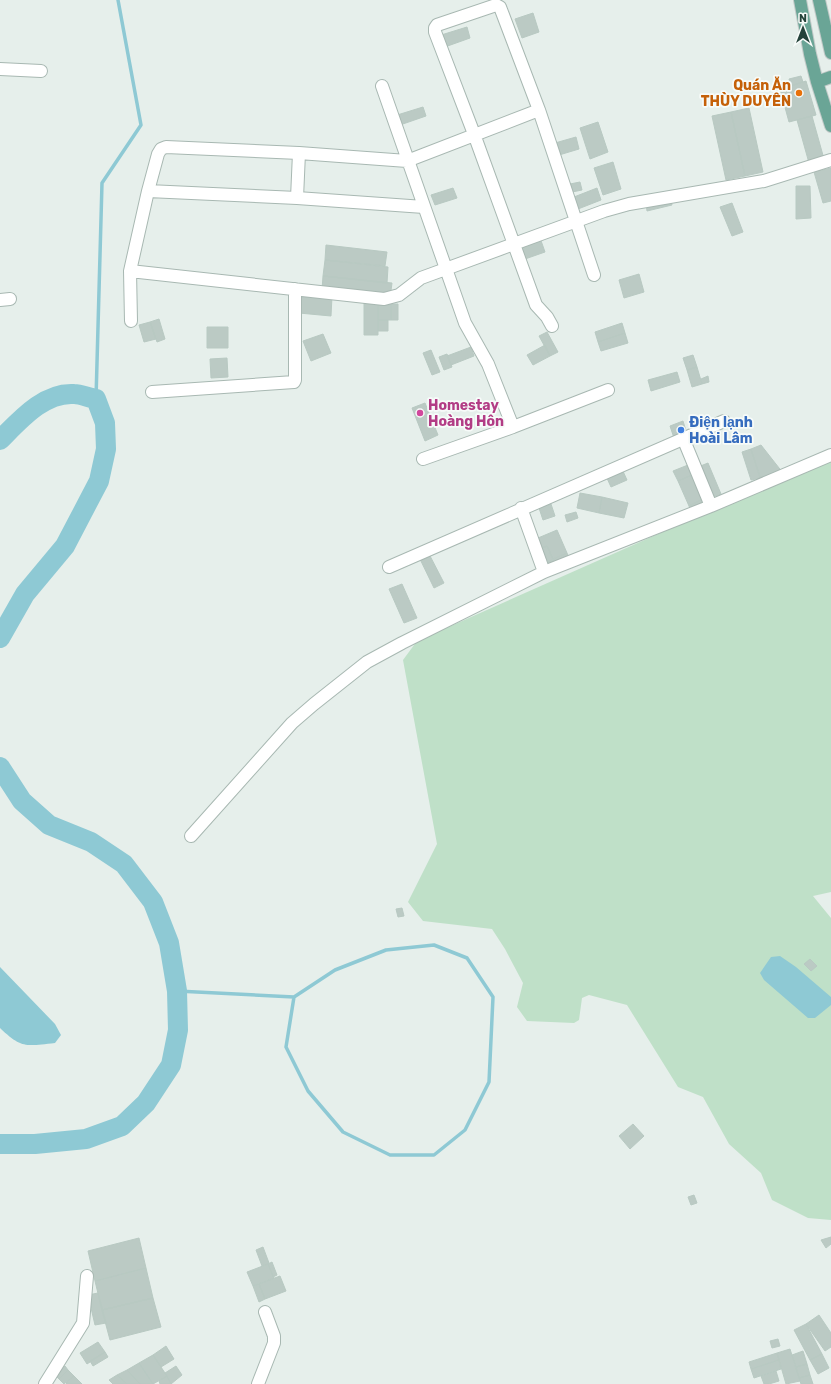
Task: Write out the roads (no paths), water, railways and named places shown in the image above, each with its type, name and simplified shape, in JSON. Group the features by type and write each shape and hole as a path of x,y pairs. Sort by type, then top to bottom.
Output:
{"main road":[{"path":"800,0 810,54 831,126"},
{"path":"819,0 831,53"},
{"path":"817,82 831,77"}],"street":[{"path":"552,326 547,317 536,305 435,32 435,28 438,25 496,5 500,7 539,110 594,275"},
{"path":"0,68 41,71"},
{"path":"382,86 465,323 488,364 513,427"},
{"path":"131,321 130,271 148,192 158,154 161,149 166,147 407,160 539,110"},
{"path":"297,198 299,153"},
{"path":"130,271 384,299 399,295 421,278 446,270 575,220 629,204 764,181 831,160"},
{"path":"148,192 297,198 424,207"},
{"path":"152,392 294,382 295,288"},
{"path":"423,459 513,427 608,390"},
{"path":"389,566 724,421"},
{"path":"683,438 711,506"},
{"path":"192,836 292,723 368,662 402,642 544,572 711,506 831,455"},
{"path":"521,508 544,572"},
{"path":"45,1384 83,1323 87,1276"},
{"path":"258,1384 274,1343 274,1336 265,1312"}],"water":[{"path":"780,956 796,967 831,997 831,1005 815,1018 808,1018 764,980 760,973 771,957"},
{"path":"0,967 55,1024 61,1035 55,1043 31,1045 19,1043 0,1028"}],"waterway":[{"path":"96,399 102,183 141,125 118,0"},
{"path":"0,440 33,409 43,402 63,395 77,394 96,399 105,423 106,449 99,481 65,546 25,594 0,638"},
{"path":"0,767 22,801 49,825 91,842 124,864 153,902 169,943 177,991 178,1030 171,1065 146,1103 122,1126 86,1139 35,1144 0,1144"},
{"path":"177,991 294,997 335,970 386,950 434,945 467,958 493,997 489,1082 465,1130 434,1155 390,1155 343,1132 308,1091 286,1047 294,997"}],"place":[{"name":"Quán Ăn THÙY DUYÊN","path":"799,93"},
{"name":"Homestay Hoàng Hôn","path":"420,413"},
{"name":"Điện lạnh Hoài Lâm","path":"681,430"}]}
